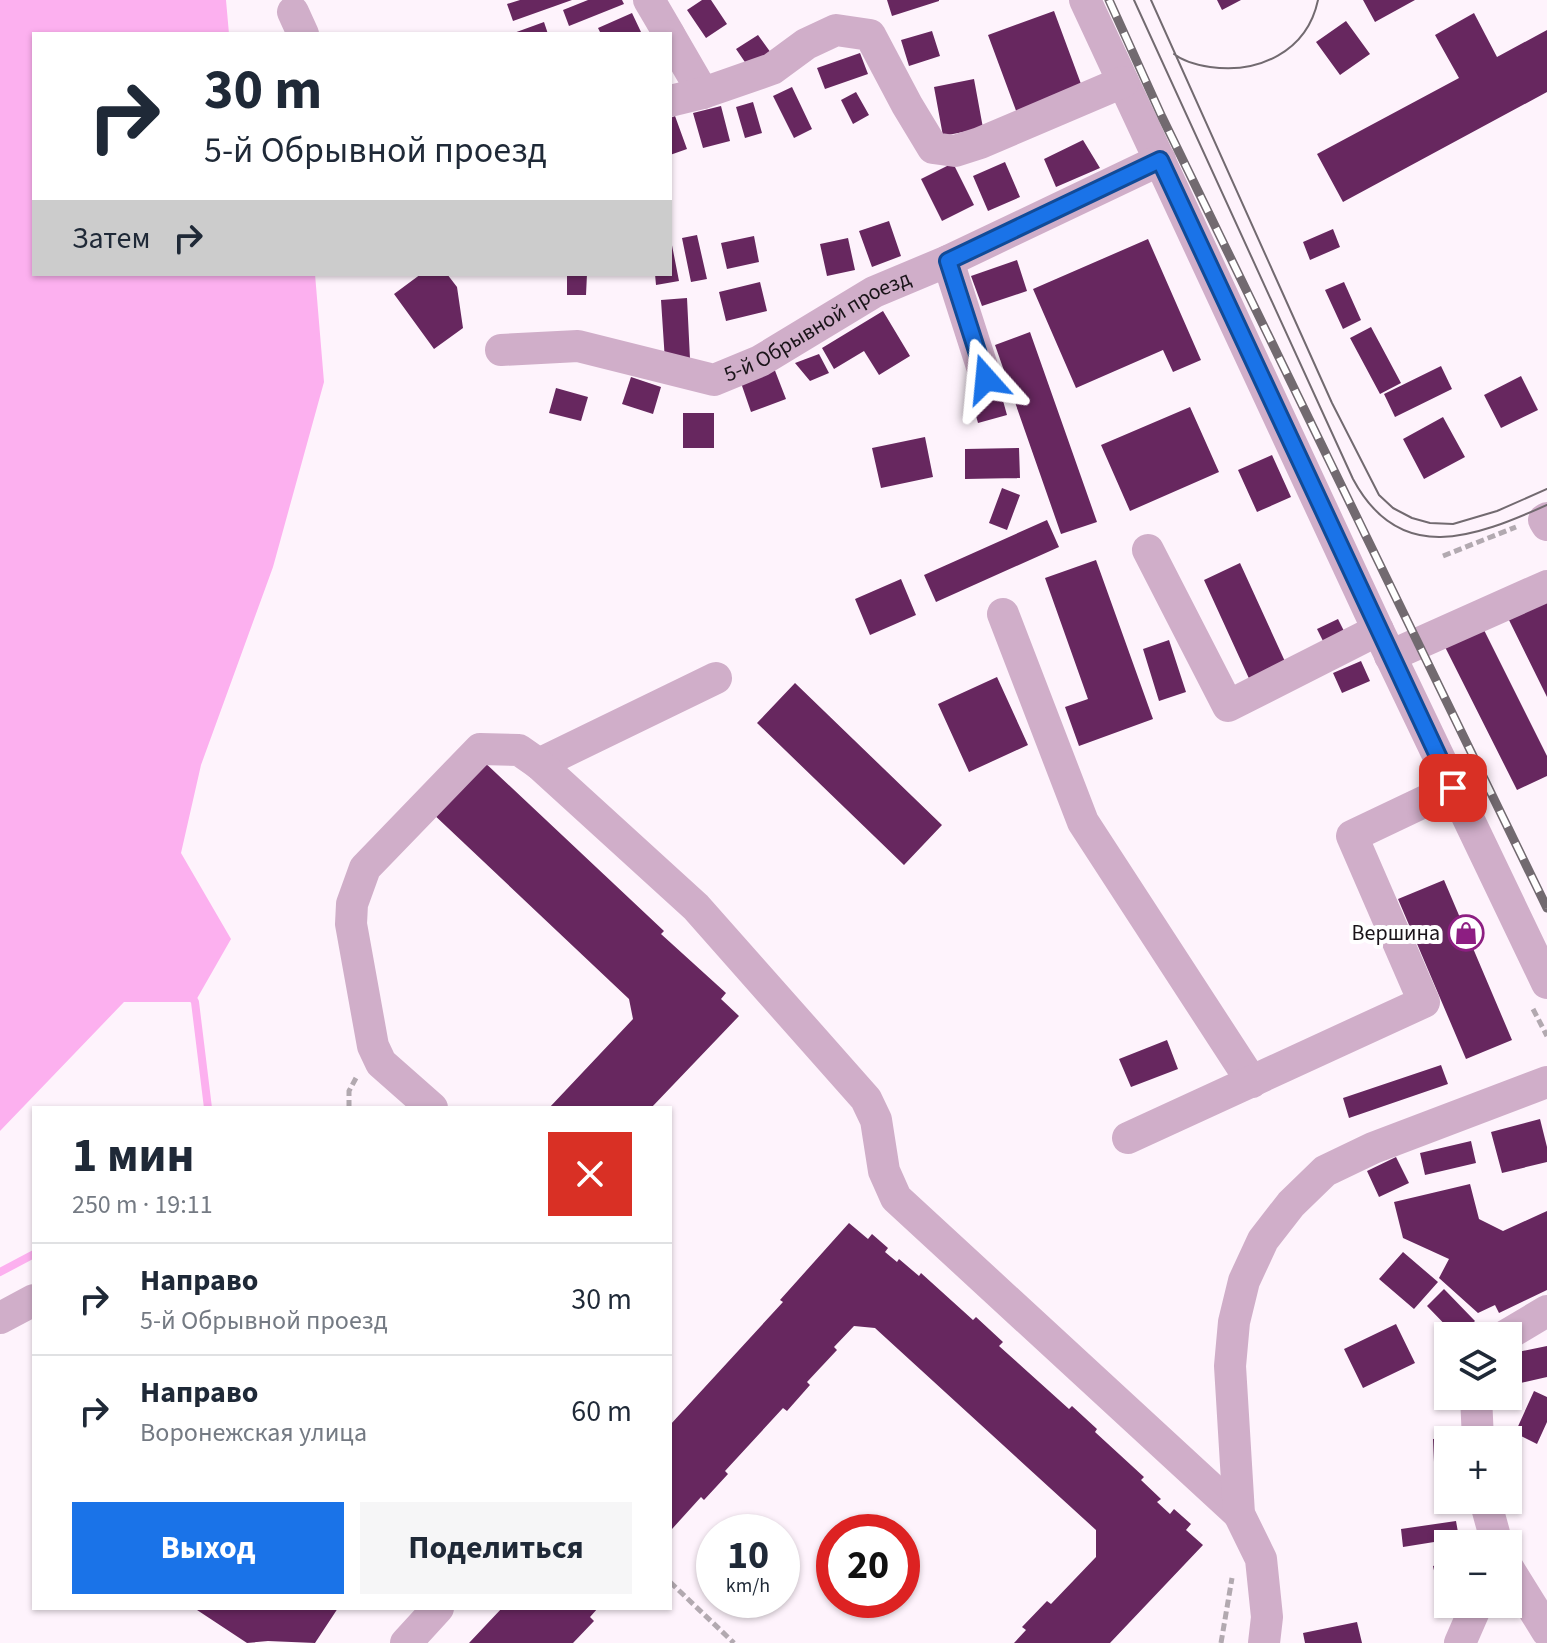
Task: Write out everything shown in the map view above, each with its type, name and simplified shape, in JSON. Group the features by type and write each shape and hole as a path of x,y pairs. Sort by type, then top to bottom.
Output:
{"street":[{"path":"649,0 668,32"},
{"path":"1085,0 1384,643 1547,983"},
{"path":"672,101 772,69 806,44 836,30 870,35 933,148 955,151 980,143 1123,82"},
{"path":"672,39 703,93"},
{"name":"5-й Обрывной проезд","path":"501,350 578,346 714,380 760,361 874,292 948,261 1160,160"},
{"path":"948,261 986,379"},
{"path":"1148,550 1228,706 1384,643 1547,586"},
{"path":"1003,614 1083,822 1252,1082"},
{"path":"539,764 716,678"},
{"path":"430,1106 381,1063 373,1046 351,924 352,904 365,868 480,749 519,750 539,764 696,907 866,1099 876,1120 884,1171 896,1198 1239,1514 1261,1559 1267,1617 1264,1643"},
{"path":"1128,1138 1424,1002 1352,836 1453,788"},
{"path":"1239,1514 1230,1366 1234,1322 1244,1281 1263,1240 1291,1204 1325,1171 1373,1148 1547,1082"},
{"path":"0,1318 32,1301"},
{"path":"1522,1326 1547,1311"},
{"path":"1522,1591 1547,1631"},
{"path":"406,1643 436,1610"},
{"path":"1460,1643 1471,1618"}],"path":[{"path":"1443,556 1538,523"},
{"path":"672,1584 734,1643"}],"shaded area":[{"path":"0,0 226,0 229,32 32,32 32,276 315,276 324,382 273,567 201,765 181,853 231,939 195,1002 124,1002 0,1131"}],"building":[{"path":"520,0 572,0 513,21 507,4"},
{"path":"588,0 622,0 624,4 569,26 563,10"},
{"path":"702,0 711,0 727,24 706,38 687,10"},
{"path":"887,0 939,0 939,1 892,16"},
{"path":"1217,0 1241,0 1222,10"},
{"path":"1363,0 1415,0 1375,22"},
{"path":"1054,11 1084,92 1018,116 988,35"},
{"path":"632,13 641,32 600,32 598,28"},
{"path":"1474,13 1497,57 1547,30 1547,92 1343,202 1317,154 1459,78 1435,35"},
{"path":"1346,21 1370,54 1340,75 1316,42"},
{"path":"544,22 547,32 516,32"},
{"path":"932,31 940,56 909,66 901,40"},
{"path":"758,35 771,53 749,68 736,49"},
{"path":"860,53 868,74 825,89 817,68"},
{"path":"974,79 983,128 943,136 934,87"},
{"path":"792,87 812,129 794,138 773,96"},
{"path":"856,92 869,115 853,124 841,100"},
{"path":"753,102 762,133 745,138 736,107"},
{"path":"721,106 730,141 703,148 693,113"},
{"path":"675,116 687,149 672,154 672,117"},
{"path":"1083,140 1100,168 1056,187 1044,159"},
{"path":"1005,162 1020,197 988,211 973,176"},
{"path":"953,163 974,205 942,221 921,179"},
{"path":"889,221 901,256 872,267 859,231"},
{"path":"1333,229 1340,247 1310,260 1303,242"},
{"path":"697,235 707,279 691,282 682,238"},
{"path":"754,236 759,262 727,269 721,243"},
{"path":"848,238 855,270 827,276 820,244"},
{"path":"1148,239 1201,360 1173,372 1163,350 1076,388 1033,289"},
{"path":"672,245 679,281 656,285 655,276 672,276"},
{"path":"1017,260 1027,291 982,306 971,276"},
{"path":"418,276 449,276 457,287 463,328 434,349 394,294"},
{"path":"567,276 587,276 586,295 567,295"},
{"path":"760,282 767,311 726,321 719,292"},
{"path":"1344,282 1361,320 1343,329 1325,290"},
{"path":"687,298 690,359 665,361 661,300"},
{"path":"883,311 910,356 879,375 864,351 834,369 822,348"},
{"path":"1371,327 1401,383 1380,394 1350,338"},
{"path":"1030,332 1097,522 1061,534 995,345"},
{"path":"819,354 829,373 810,381 795,363"},
{"path":"1441,366 1452,389 1395,417 1384,394"},
{"path":"774,368 786,399 751,412 740,380"},
{"path":"1521,376 1538,410 1501,428 1484,395"},
{"path":"631,377 661,387 653,414 622,404"},
{"path":"556,388 588,397 581,421 549,413"},
{"path":"1000,390 1007,415 978,423 971,398"},
{"path":"1190,407 1219,472 1130,511 1101,445"},
{"path":"683,413 714,413 714,448 683,448"},
{"path":"1443,417 1465,457 1424,479 1403,439"},
{"path":"925,437 933,477 881,488 872,448"},
{"path":"1019,448 1020,478 965,479 965,449"},
{"path":"1272,455 1291,497 1257,512 1238,470"},
{"path":"1002,488 1020,495 1007,530 989,523"},
{"path":"1047,520 1059,547 936,602 924,575"},
{"path":"1096,560 1153,719 1079,746 1065,707 1088,699 1045,578"},
{"path":"1240,563 1288,668 1252,685 1204,580"},
{"path":"901,579 916,615 870,635 855,599"},
{"path":"1547,596 1547,697 1507,616"},
{"path":"1338,619 1346,635 1325,645 1317,629"},
{"path":"1482,626 1547,756 1547,776 1517,790 1444,645"},
{"path":"1169,640 1186,692 1159,701 1143,649"},
{"path":"1361,661 1370,681 1342,693 1333,673"},
{"path":"997,677 1028,745 969,772 938,704"},
{"path":"795,683 942,825 904,865 757,723"},
{"path":"480,758 664,931 661,934 726,993 721,999 739,1016 653,1106 551,1106 633,1019 629,999 430,811"},
{"path":"1444,880 1512,1040 1466,1059 1398,899"},
{"path":"1167,1040 1178,1069 1131,1087 1119,1059"},
{"path":"1441,1065 1448,1084 1349,1118 1343,1098"},
{"path":"1540,1119 1547,1147 1547,1162 1502,1173 1491,1132"},
{"path":"1471,1141 1476,1163 1425,1175 1420,1153"},
{"path":"1396,1157 1409,1183 1379,1197 1367,1171"},
{"path":"1470,1184 1479,1219 1503,1231 1547,1211 1547,1290 1499,1313 1495,1305 1478,1313 1439,1278 1449,1259 1403,1238 1394,1202"},
{"path":"849,1223 868,1239 872,1234 888,1248 885,1252 897,1262 899,1259 919,1276 921,1273 973,1320 976,1317 1003,1342 999,1346 1069,1409 1072,1406 1097,1429 1095,1432 1144,1477 1141,1480 1161,1499 1157,1502 1170,1514 1174,1509 1191,1524 1186,1530 1203,1545 1110,1643 1014,1643 1026,1630 1022,1627 1047,1601 1051,1604 1096,1557 1096,1530 875,1328 854,1326 834,1347 837,1350 807,1382 810,1385 787,1411 783,1408 725,1471 728,1474 704,1500 701,1497 672,1529 672,1423 783,1302 780,1300"},
{"path":"1403,1252 1438,1282 1414,1309 1379,1279"},
{"path":"1444,1289 1475,1321 1442,1322 1427,1306"},
{"path":"1396,1324 1415,1363 1363,1388 1344,1349"},
{"path":"1547,1346 1547,1377 1522,1383 1522,1351"},
{"path":"1534,1391 1547,1397 1547,1422 1537,1444 1522,1436 1522,1426 1518,1426"},
{"path":"1456,1521 1458,1530 1434,1530 1434,1542 1403,1547 1401,1529"},
{"path":"197,1610 337,1610 315,1643 247,1643"},
{"path":"500,1610 596,1610 590,1617 594,1621 573,1643 469,1643"},
{"path":"1357,1622 1362,1643 1305,1643 1303,1633"}],"waterway":[{"path":"191,995 195,1002 208,1106"},
{"path":"0,1272 32,1255"}],"tram line":[{"path":"1134,0 1353,479 1372,507 1393,525 1416,534 1441,537 1493,527 1547,505"},
{"path":"1151,0 1332,403 1379,495 1393,508 1412,518 1453,524 1497,511 1547,489"},
{"path":"1174,54 1191,63 1210,67 1246,67 1262,63 1292,46 1312,18 1318,0"}],"railway":[{"path":"1109,0 1162,117 1547,908"}],"place":[{"name":"Вершина","path":"1466,933"}],"route":[{"path":"986,379 948,261 1160,160 1453,788"}]}
